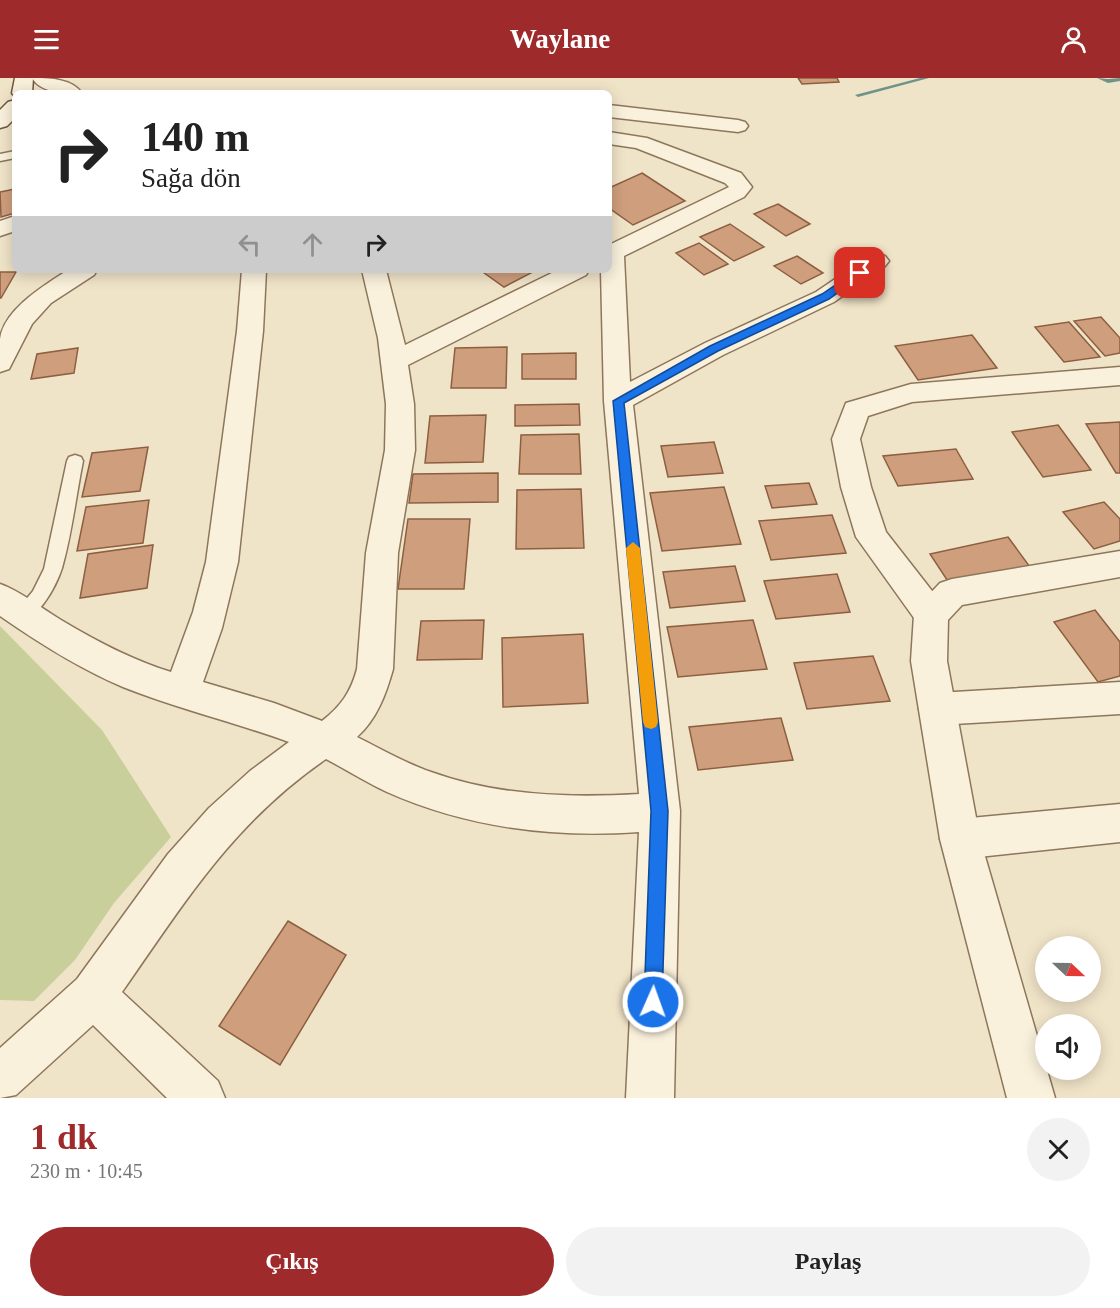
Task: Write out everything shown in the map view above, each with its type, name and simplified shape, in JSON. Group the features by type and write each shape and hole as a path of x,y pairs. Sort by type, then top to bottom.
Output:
{"street":[{"path":"41,78 66,90"},
{"path":"612,111 738,126"},
{"path":"612,138 640,142 738,180 741,187 736,192 612,253"},
{"path":"618,401 714,349 825,297 877,261"},
{"path":"0,363 21,321 42,298 80,273"},
{"path":"180,692 205,631 222,562 250,331 254,273"},
{"path":"0,1079 93,994 191,857 217,828 271,777 327,740 351,721 367,696 373,678 382,554 400,450 400,404 391,338 375,273"},
{"path":"394,360 571,273"},
{"path":"611,273 618,401 660,811 650,1098"},
{"path":"1031,1098 960,839 929,661 931,615 872,537 856,487 846,439 856,410 911,393 1120,376"},
{"path":"931,615 952,593 1120,564"},
{"path":"11,606 86,651 133,674 180,692 293,726 327,740 401,779 465,801 516,811 560,816 603,816 660,811"},
{"path":"938,709 1120,698"},
{"path":"960,839 1120,823"},
{"path":"93,994 201,1098"}],"lane":[{"path":"11,606 39,596 53,569 75,461"}],"green space":[{"path":"0,626 102,730 171,837 114,903 75,960 34,1001 0,1000"}],"building":[{"path":"798,78 837,78 839,82 802,84"},
{"path":"642,173 685,201 633,225 612,210 612,187"},
{"path":"12,190 12,214 1,217 0,192"},
{"path":"778,204 810,224 786,236 754,214"},
{"path":"730,224 764,247 734,261 700,237"},
{"path":"699,243 728,264 704,275 676,253"},
{"path":"797,256 823,273 801,284 774,266"},
{"path":"0,272 15,273 1,298"},
{"path":"484,273 531,273 504,287"},
{"path":"1101,317 1120,338 1120,353 1105,356 1074,321"},
{"path":"1069,322 1100,357 1064,362 1035,327"},
{"path":"972,335 997,368 918,380 895,346"},
{"path":"507,347 506,388 451,388 455,348"},
{"path":"78,348 74,373 31,379 37,354"},
{"path":"576,353 576,379 522,379 522,354"},
{"path":"579,404 580,425 515,426 515,405"},
{"path":"486,415 483,462 425,463 430,416"},
{"path":"1120,422 1120,473 1116,473 1086,424"},
{"path":"1058,425 1091,470 1043,477 1012,432"},
{"path":"579,434 581,474 519,474 521,435"},
{"path":"714,442 723,473 668,477 661,446"},
{"path":"148,447 140,491 82,497 92,453"},
{"path":"956,449 973,479 898,486 883,456"},
{"path":"498,473 498,502 409,503 413,474"},
{"path":"809,483 817,504 772,508 765,486"},
{"path":"724,487 741,544 662,551 650,493"},
{"path":"581,489 584,548 516,549 517,490"},
{"path":"149,500 143,543 77,551 86,507"},
{"path":"1104,502 1120,519 1120,541 1094,549 1063,512"},
{"path":"832,515 846,553 771,560 759,521"},
{"path":"408,519 470,519 464,589 398,589"},
{"path":"1008,537 1030,567 951,586 930,554"},
{"path":"153,545 147,588 80,598 88,554"},
{"path":"735,566 745,601 670,608 663,572"},
{"path":"837,574 850,612 776,619 764,581"},
{"path":"1095,610 1120,642 1120,676 1098,682 1054,622"},
{"path":"484,620 482,659 417,660 421,621"},
{"path":"753,620 767,669 678,677 667,627"},
{"path":"583,634 588,703 503,707 502,638"},
{"path":"873,656 890,701 807,709 794,663"},
{"path":"781,718 793,760 698,770 689,727"},
{"path":"288,921 346,955 280,1065 219,1026"}],"waterway":[{"path":"858,95 926,78"},
{"path":"1100,78 1108,81 1120,79"}],"slow traffic":[{"path":"633,548 651,722"}],"route":[{"path":"653,1002 660,811 618,401 714,349 825,297 860,273"}]}
